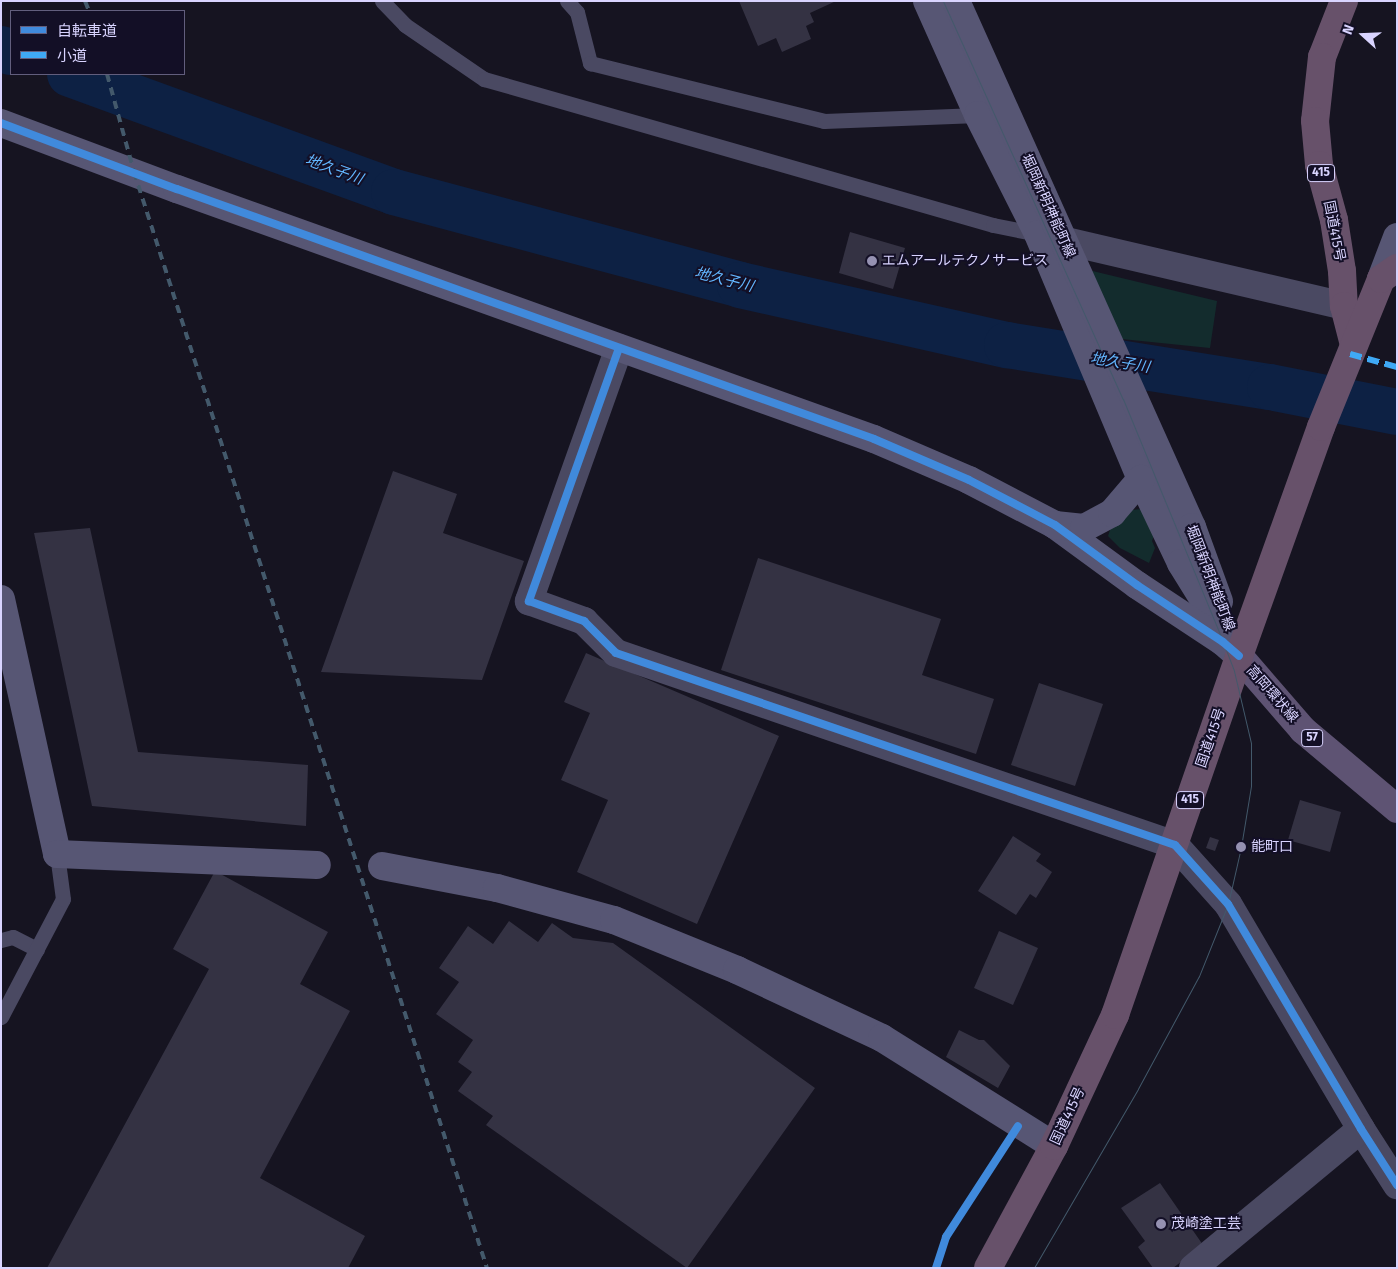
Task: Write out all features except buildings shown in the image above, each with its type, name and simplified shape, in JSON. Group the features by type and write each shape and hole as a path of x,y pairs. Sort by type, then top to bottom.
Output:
{"highway":[{"name":"国道415号","path":"1344,1 1322,57 1315,120 1319,166 1336,229 1350,353"},
{"name":"国道415号","path":"990,1264 1054,1146 1115,1015 1239,656 1322,427 1350,353 1389,274"}],"main road":[{"name":"高岡環状線","path":"1239,656 1303,730 1397,809"}],"street":[{"name":"堀岡新明神能町線","path":"927,1 978,115 1051,237 1108,341 1141,479 1181,563 1239,656"},
{"name":"堀岡新明神能町線","path":"956,1 1051,237 1080,333 1122,399 1192,527 1239,656"},
{"path":"1,123 177,189 874,439 969,480 1054,525 1137,585 1223,642 1239,656"},
{"path":"1051,237 1344,306"},
{"path":"1389,274 1397,238"},
{"path":"618,348 530,601 584,621 616,653 1174,846 1228,904 1361,1129 1397,1185"},
{"path":"1054,525 1084,528 1112,513 1141,479"},
{"path":"1,599 57,854 317,866"},
{"path":"382,866 497,888 614,920 729,966 882,1038 1018,1126 1054,1146"},
{"path":"1193,1268 1361,1129"}],"lane":[{"path":"382,1 405,25 484,79 993,225 1051,237"},
{"path":"567,1 576,12 590,64 824,121 978,115"},
{"path":"1,1017 63,899 57,854"},
{"path":"1,940 13,937 37,949"}],"path":[{"path":"936,1268 946,1237 1018,1126"}],"green space":[{"path":"1076,267 1217,301 1210,348 1112,338"},
{"path":"1141,509 1155,533 1152,541 1155,548 1149,563 1120,548 1108,536 1112,524 1132,510"}],"waterway":[{"name":"地久子川","path":"1,49 10,52"},
{"name":"地久子川","path":"73,75 394,192 740,285 1007,345 1270,387 1397,412"}],"tram line":[{"path":"943,1 1123,399 1234,671 1251,743 1251,786 1241,847 1228,904 1199,976 1138,1089 1034,1268"}],"railway":[{"path":"85,1 89,10"},
{"path":"107,75 134,172 487,1268"}],"marked path":[{"path":"1350,354 1397,367"}],"cycle path":[{"path":"1,123 177,189 874,439 969,480 1055,525 1137,585 1223,642 1239,656"},
{"path":"619,348 529,601 584,621 616,653 1175,845 1228,904 1361,1129 1397,1185"},
{"path":"936,1268 946,1237 1018,1126"}],"place":[{"name":"エムアールテクノサービス","path":"872,261"},
{"name":"能町口","path":"1241,847"},
{"name":"茂崎塗工芸","path":"1161,1224"}]}
